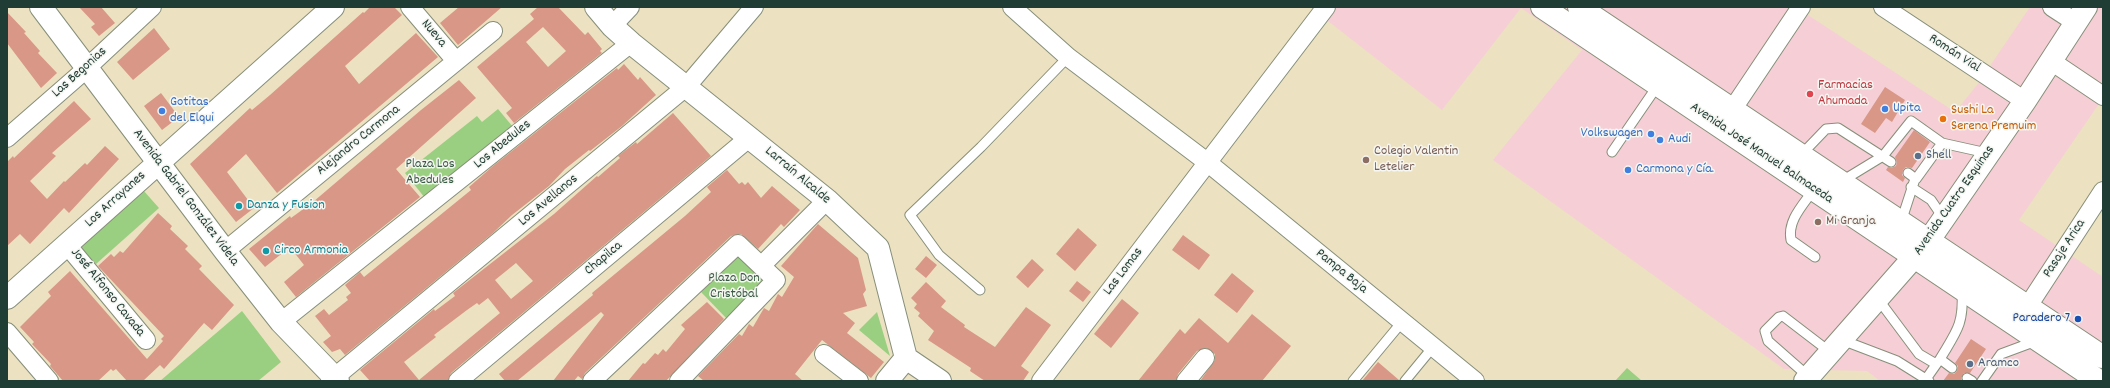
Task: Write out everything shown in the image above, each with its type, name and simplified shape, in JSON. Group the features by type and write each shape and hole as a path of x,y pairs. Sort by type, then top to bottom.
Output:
{"main road":[{"name":"Avenida Gabriel González Videla","path":"41,7 225,251 281,322 334,380"},
{"name":"Los Arrayanes","path":"7,298 333,7"},
{"name":"Larraín Alcalde","path":"596,7 612,26 631,43 687,86 827,200 878,248 906,358"},
{"name":"Avenida José Manuel Balmaceda","path":"1542,7 2099,381"},
{"name":"Avenida José Manuel Balmaceda","path":"1579,7 2103,357"},
{"name":"Avenida Cuatro Esquinas","path":"1807,379 1837,347 1929,240 1989,154 2081,15"},
{"path":"887,381 906,358 940,381"}],"street":[{"name":"Las Begonias","path":"7,138 152,7"},
{"name":"Nueva","path":"410,7 456,61"},
{"path":"612,26 630,7"},
{"name":"Los Avellanos","path":"334,380 687,86 754,7"},
{"path":"1012,7 1068,57 1207,162"},
{"name":"Las Lomas","path":"1041,381 1326,7"},
{"path":"1732,110 1801,7"},
{"name":"Román Vial","path":"1883,7 2025,100"},
{"path":"2052,7 2081,15"},
{"name":"Alejandro Carmona","path":"225,251 493,31"},
{"name":"Los Abedules","path":"281,322 631,43"},
{"path":"2051,61 2103,96"},
{"name":"Chapilca","path":"458,381 750,137"},
{"name":"Pampa Baja","path":"1207,162 1475,381"},
{"name":"Pasaje Arica","path":"2028,306 2101,198"},
{"path":"761,266 827,200"},
{"path":"592,381 738,244 776,280 679,381"},
{"name":"José Alfonso Cavada","path":"68,245 146,340"},
{"path":"7,332 49,381"},
{"path":"824,354 859,381"},
{"path":"1186,381 1204,358"}],"lane":[{"path":"980,290 939,255 910,215 981,147 1068,57"},
{"path":"1612,152 1658,85"},
{"path":"1841,182 1883,156 1911,121 1942,143 1952,147 1989,154"},
{"path":"1800,156 1826,129 1838,128 1892,162"},
{"path":"1901,222 1912,180 1942,143"},
{"path":"1912,180 1931,200 1944,219"},
{"path":"1814,189 1792,220 1789,232 1791,240 1815,257"},
{"path":"1807,379 1768,341 1765,336 1765,332 1779,317 1783,316 1837,347 1897,361 1927,380 1959,326 1963,308 1961,288"},
{"path":"1878,299 1920,354 1952,368"},
{"path":"1353,381 1402,322"},
{"path":"1982,381 2001,354 2038,340"},
{"path":"1405,381 1434,347"}],"shaded area":[{"path":"1310,7 1796,7 1955,112 1977,85 2030,7 2103,7 2103,98 2019,220 2103,277 2103,381 1880,381 1867,371 1784,369 1493,160 1582,50 1521,8 1442,110"}],"green space":[{"name":"Plaza Los Abedules","path":"498,109 513,127 425,198 405,173 477,116 482,122"},
{"path":"143,190 159,208 96,264 80,247"},
{"name":"Plaza Don Cristóbal","path":"739,254 767,282 728,320 701,292"},
{"path":"242,311 281,362 258,381 160,381"},
{"path":"877,312 890,356 859,330"},
{"path":"1627,368 1642,381 1615,381"}],"building":[{"path":"79,7 101,7 115,23 99,36 91,27 95,24"},
{"path":"370,7 394,7 402,15 345,66 359,84 416,33 438,57 277,193 246,154 227,172 254,208 236,222 190,164 250,108 252,110 270,95"},
{"path":"459,7 502,7 458,45 440,23"},
{"path":"538,7 558,7 585,35 588,32 602,49 600,51 602,53 514,123 506,113 512,108 477,67 534,19 530,14","holes":["543,27 566,51 548,67 526,42"]},
{"path":"7,12 26,32 24,33 40,51 38,53 57,73 41,88 7,43"},
{"path":"154,28 170,49 133,80 117,62"},
{"path":"624,64 638,80 640,77 656,95 622,126 565,169 549,186 512,215 493,233 345,355 340,349 332,352 323,342 331,336 315,316 324,309 329,315 348,300 346,297 351,293 345,285 360,272 364,277 471,190 469,187 493,166"},
{"path":"459,80 476,98 396,169 420,197 296,297 284,282 304,265 290,247 265,267 249,249 290,216 291,218 313,202 421,110"},
{"name":"Upita","path":"1885,87 1905,100 1892,122 1886,118 1875,133 1861,124"},
{"name":"Gotitas del Elqui","path":"161,93 179,117 162,130 144,106"},
{"path":"74,101 91,119 52,153 56,156 30,181 47,199 64,181 65,182 85,163 87,165 105,146 119,159 69,213 64,208 30,244 20,234 7,246 7,162 13,156 14,158"},
{"path":"673,113 711,156 451,373 448,381 370,381 360,370 434,309 435,311 455,296 453,293 554,214 620,158 618,156 636,142 637,144","holes":["516,263 533,281 511,299 495,280","488,298 500,313 419,380 404,362 436,337 434,335 477,303 479,305"]},
{"path":"1914,130 1930,142 1912,168 1906,167 1903,170 1902,175 1905,178 1903,182 1886,170 1888,167 1891,168 1896,166 1897,162 1895,157"},
{"path":"727,170 739,184 742,182 745,185 748,182 761,198 772,186 800,210 784,227 781,224 758,249 741,234 731,236 585,373 582,379 578,376 574,381 553,381 604,315 601,312 517,381 505,381 499,374 593,295 592,293 685,216 711,192 707,187"},
{"path":"158,213 172,226 170,229 188,246 185,249 202,266 199,269 234,305 212,330 204,323 164,369 160,365 143,381 127,381 116,369 113,371 111,369 98,381 63,381 50,366 51,364 32,344 34,342 20,327 51,296 48,292 70,271 147,359 163,341 161,339 164,336 98,266 111,254 114,257 120,251 123,253"},
{"path":"818,224 858,258 866,290 863,294 867,306 843,313 855,323 847,333 884,362 871,378 822,340 795,374 803,381 704,381 698,376 739,334 742,336 749,324 753,327 764,308 769,311 778,294 782,297 794,277 781,266"},
{"path":"1078,228 1097,245 1075,271 1056,254"},
{"path":"1183,235 1210,255 1199,270 1172,250"},
{"path":"926,256 937,265 926,278 915,269"},
{"path":"1032,259 1044,270 1028,288 1016,277"},
{"path":"1232,273 1254,291 1237,313 1214,295"},
{"path":"1077,281 1091,292 1083,302 1069,291"},
{"path":"926,282 946,301 941,307 965,325 964,327 995,347 1026,307 1051,325 1021,366 1029,372 1023,381 985,381 970,371 971,368 928,340 934,331 918,316 920,313 914,308 917,304 911,298"},
{"path":"1122,299 1139,313 1111,348 1094,334"},
{"path":"707,302 724,319 666,381 628,381 643,363 645,364 655,353 658,355 663,349 666,352 685,329 681,325"},
{"path":"1252,314 1291,346 1262,381 1200,381 1215,360 1215,354 1206,348 1197,351 1178,374 1176,381 1138,381 1180,329 1185,334 1199,318 1228,343"},
{"path":"1971,339 1986,349 1970,373 1964,373 1961,378 1962,381 1943,381 1949,373 1954,374 1957,371 1958,366 1955,363"},
{"path":"1378,362 1399,380 1399,381 1362,381"}],"place":[{"name":"Farmacias Ahumada","path":"1810,94"},
{"name":"Upita","path":"1885,109"},
{"name":"Gotitas del Elqui","path":"162,111"},
{"name":"Sushi La Serena Premuim","path":"1943,119"},
{"name":"Volkswagen","path":"1651,134"},
{"name":"Audi","path":"1660,140"},
{"name":"Shell","path":"1918,156"},
{"name":"Colegio Valentin Letelier","path":"1366,160"},
{"name":"Carmona y Cía.","path":"1628,170"},
{"name":"Danza y Fusion","path":"239,206"},
{"name":"Mi Granja","path":"1818,222"},
{"name":"Circo Armonia","path":"266,251"},
{"name":"Paradero 7","path":"2078,319"},
{"name":"Aramco","path":"1970,364"}]}
